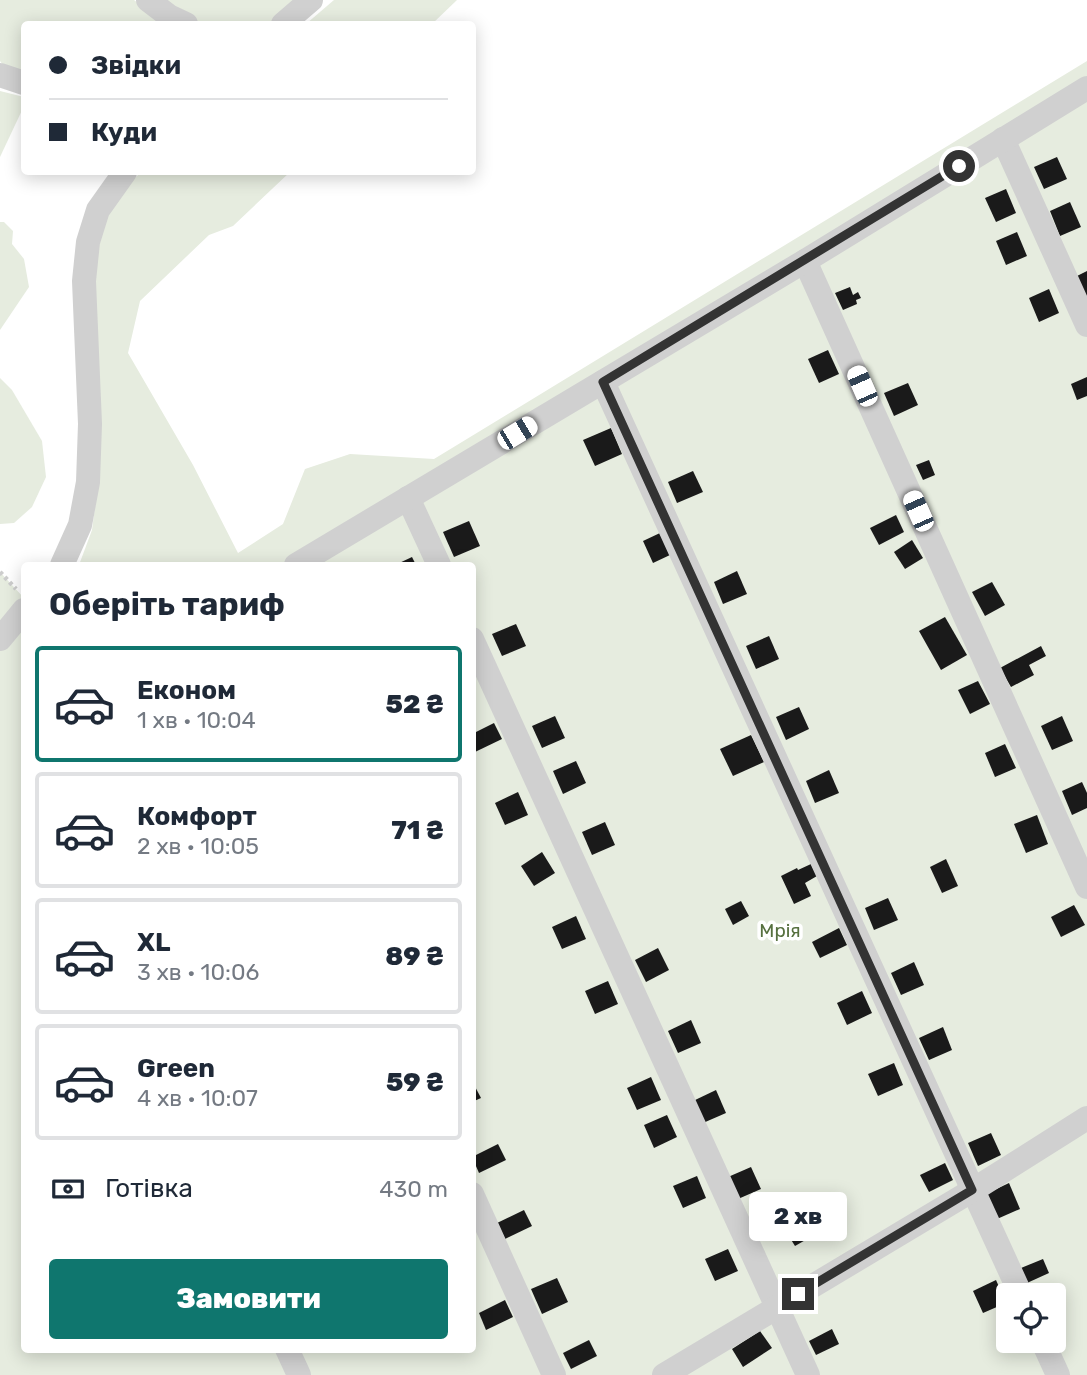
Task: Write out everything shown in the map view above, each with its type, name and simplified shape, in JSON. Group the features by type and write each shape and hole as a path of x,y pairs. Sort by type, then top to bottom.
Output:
{"street":[{"path":"148,0 180,21"},
{"path":"286,21 311,0"},
{"path":"0,75 21,82"},
{"path":"301,562 805,261 1087,88"},
{"path":"1003,139 1087,324"},
{"path":"63,562 80,525 88,482 90,424 84,281 88,242 98,211 123,175"},
{"path":"805,261 1087,887"},
{"path":"603,382 1015,1283"},
{"path":"408,498 438,562"},
{"path":"0,639 21,614"},
{"path":"476,648 807,1375"},
{"path":"664,1375 1087,1118"},
{"path":"476,1203 554,1375"},
{"path":"289,1353 299,1375"},
{"path":"1048,1353 1058,1375"}],"path":[{"path":"0,572 21,594"}],"green space":[{"path":"0,0 134,0 161,21 21,21 21,75 8,72 0,61"},
{"path":"161,0 299,0 274,21 197,21"},
{"path":"334,0 457,0 435,21 310,21"},
{"name":"Мрія","path":"1087,61 1087,1375 0,1375 0,572 21,595 21,1353 476,1353 476,562 80,562 92,530 99,476 95,246 106,214 128,183 138,175 287,175 233,226 209,235 140,301 128,353 193,465 238,553 283,524 305,469 350,454 434,459"},
{"path":"0,91 21,96 21,112 0,157"},
{"path":"0,222 4,222 13,231 12,244 24,259 29,287 0,330"},
{"path":"0,378 12,390 42,441 46,477 32,507 14,523 0,524"}],"building":[{"path":"1057,157 1067,179 1044,189 1034,167"},
{"path":"1006,189 1016,213 996,222 985,198"},
{"path":"1070,202 1081,227 1060,236 1050,211"},
{"path":"1017,232 1027,256 1006,265 996,241"},
{"path":"1087,271 1087,300 1077,276"},
{"path":"850,287 853,295 858,292 861,298 856,300 857,304 843,310 835,293"},
{"path":"1049,289 1059,313 1039,322 1029,298"},
{"path":"828,350 839,374 819,383 808,359"},
{"path":"1087,377 1087,396 1077,400 1071,384"},
{"path":"908,383 918,405 894,416 884,393"},
{"path":"611,428 622,454 595,466 583,440"},
{"path":"929,460 935,475 923,480 916,465"},
{"path":"693,471 703,492 677,503 668,482"},
{"path":"896,515 904,532 879,545 870,528"},
{"path":"469,521 480,546 454,557 443,532"},
{"path":"660,533 670,555 653,563 643,541"},
{"path":"912,540 923,558 905,569 894,552"},
{"path":"412,557 414,562 401,562"},
{"path":"737,571 747,594 723,604 714,582"},
{"path":"992,582 1005,605 985,616 972,592"},
{"path":"945,617 967,655 941,670 919,631"},
{"path":"516,624 526,646 502,656 492,634"},
{"path":"769,636 779,659 756,669 746,646"},
{"path":"1041,646 1046,656 1029,665 1034,675 1011,687 1000,668"},
{"path":"978,681 990,704 970,714 958,690"},
{"path":"799,707 809,729 786,740 776,717"},
{"path":"555,716 565,738 542,748 532,726"},
{"path":"1062,716 1073,741 1052,750 1041,726"},
{"path":"494,723 502,739 476,752 476,732"},
{"path":"751,735 764,762 733,776 720,749"},
{"path":"1005,744 1016,768 995,777 985,753"},
{"path":"576,761 586,783 563,794 553,771"},
{"path":"829,770 839,793 815,803 806,781"},
{"path":"1082,782 1087,793 1087,808 1072,815 1062,791"},
{"path":"518,792 528,815 505,825 495,803"},
{"path":"1037,815 1048,844 1026,853 1014,824"},
{"path":"605,822 615,845 592,855 582,832"},
{"path":"542,852 555,873 534,886 521,866"},
{"path":"946,859 958,886 942,893 930,867"},
{"path":"811,864 817,876 805,883 811,896 794,904 781,876"},
{"path":"888,898 898,920 874,930 865,908"},
{"path":"741,901 749,916 733,925 725,909"},
{"path":"1074,905 1085,925 1061,937 1051,917"},
{"path":"576,916 586,939 562,949 552,927"},
{"path":"839,928 847,945 820,958 812,942"},
{"path":"658,948 669,970 646,982 635,960"},
{"path":"914,962 924,985 901,995 891,973"},
{"path":"608,981 618,1004 595,1014 585,991"},
{"path":"862,991 872,1013 847,1025 837,1003"},
{"path":"691,1020 701,1043 678,1053 668,1031"},
{"path":"943,1027 952,1050 929,1060 919,1038"},
{"path":"894,1063 903,1085 878,1096 868,1074"},
{"path":"651,1077 661,1100 637,1110 627,1088"},
{"path":"716,1090 726,1113 703,1123 693,1101"},
{"path":"667,1115 677,1137 654,1148 644,1125"},
{"path":"991,1133 1001,1155 978,1166 968,1143"},
{"path":"498,1144 506,1160 479,1173 476,1155"},
{"path":"945,1163 953,1180 929,1192 920,1175"},
{"path":"751,1167 761,1189 738,1199 728,1177"},
{"path":"697,1176 706,1198 683,1208 673,1186"},
{"path":"1009,1183 1020,1209 997,1219 986,1194"},
{"path":"524,1210 532,1226 505,1239 497,1223"},
{"path":"803,1212 816,1234 795,1246 782,1225"},
{"path":"728,1249 738,1271 715,1281 705,1259"},
{"path":"1043,1259 1049,1273 1027,1283 1021,1268"},
{"path":"557,1278 568,1302 542,1314 531,1289"},
{"path":"996,1280 996,1307 983,1313 973,1291"},
{"path":"505,1300 513,1317 486,1330 479,1313"},
{"path":"832,1329 839,1344 816,1355 809,1341"},
{"path":"760,1331 772,1348 743,1367 732,1349"},
{"path":"589,1340 597,1356 571,1369 563,1353"}],"route":[{"path":"798,1294 972,1190 603,382 959,166"}]}
